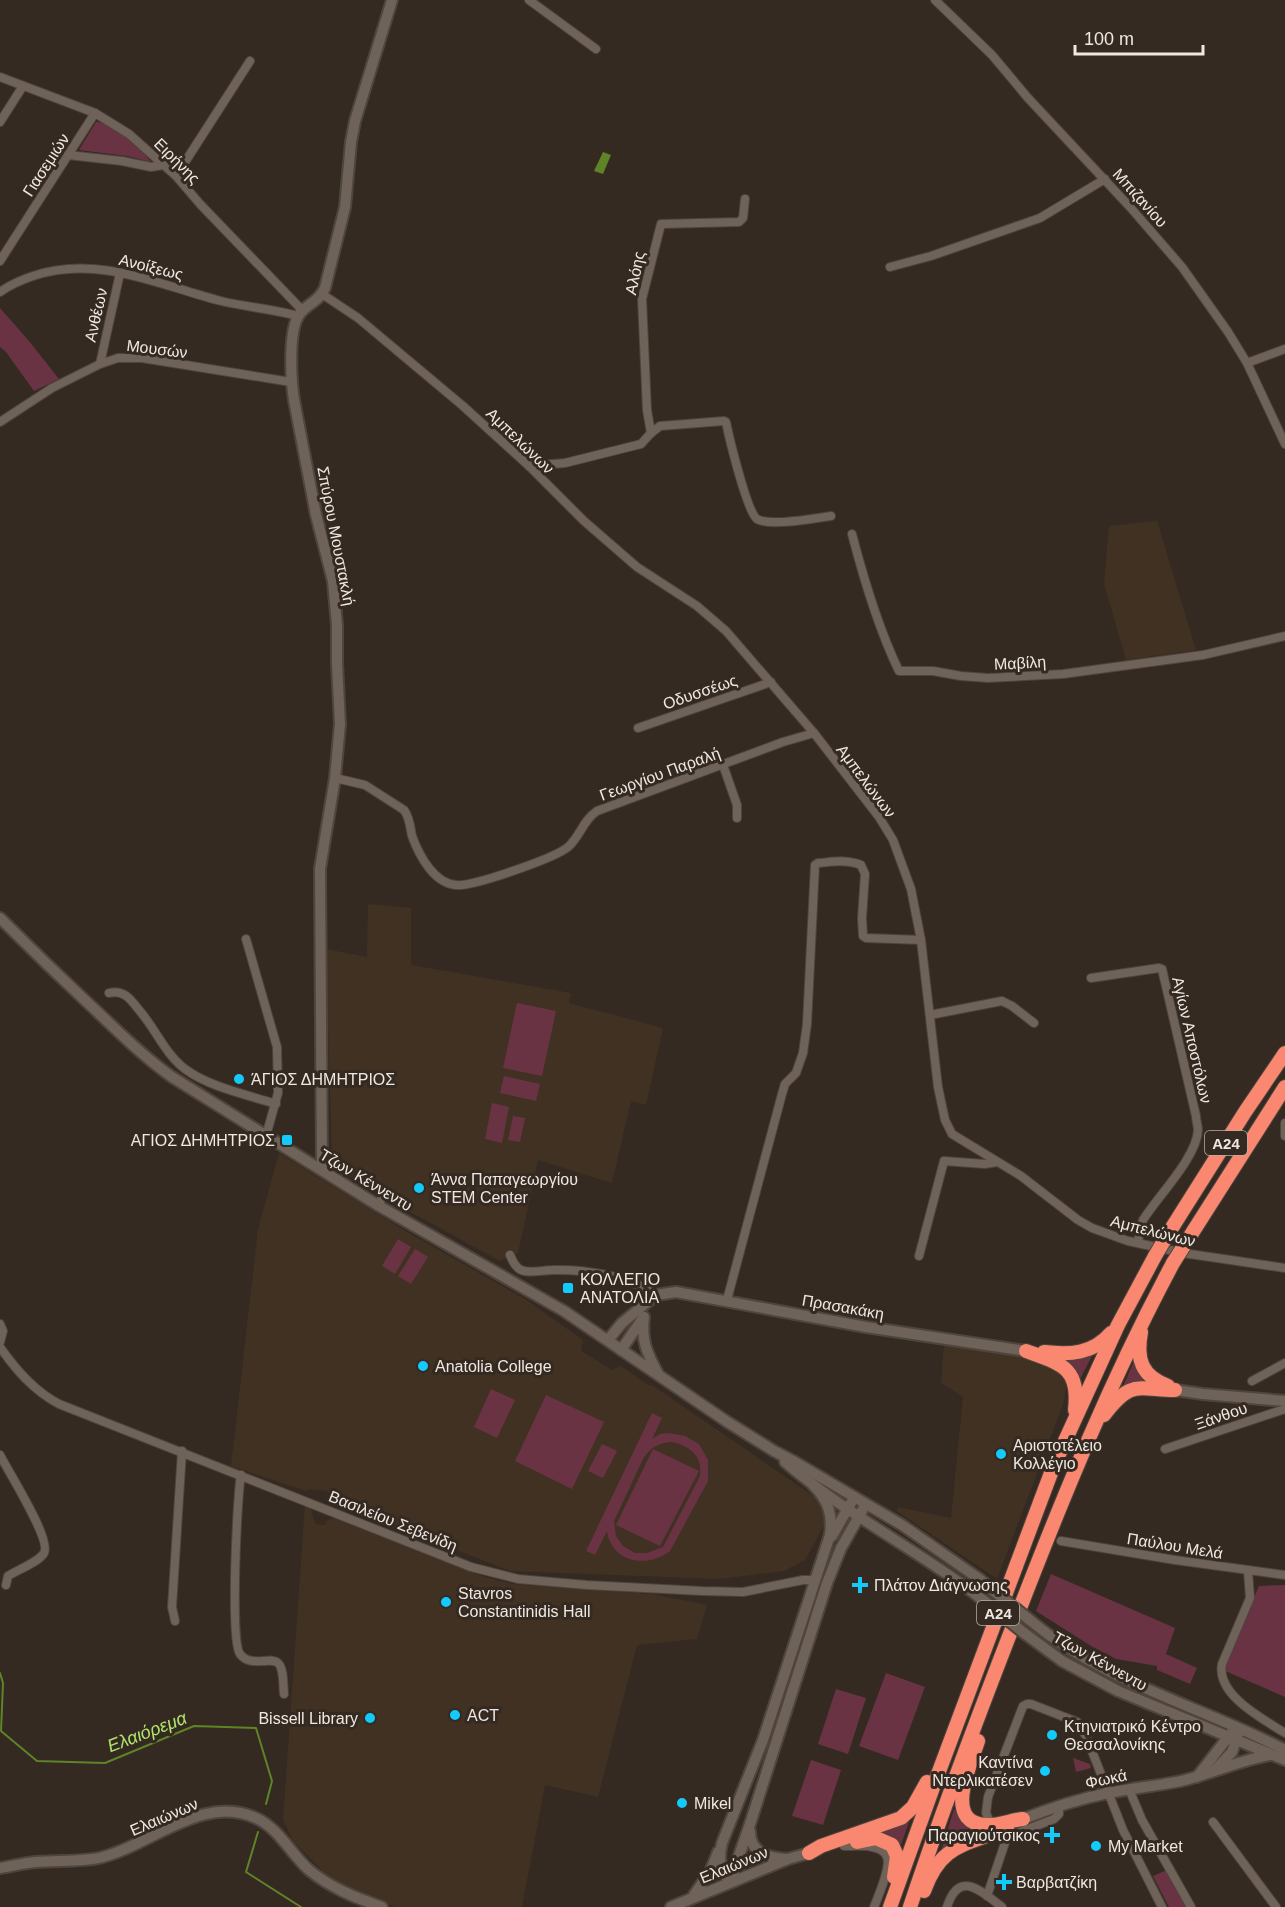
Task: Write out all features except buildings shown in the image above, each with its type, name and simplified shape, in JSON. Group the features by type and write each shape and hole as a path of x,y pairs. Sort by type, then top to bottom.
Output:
{"highway":[{"name":"Α24","path":"890,1907 1040,1501 1071,1426 1118,1324 1168,1234 1285,1053"},
{"name":"Α24","path":"910,1907 988,1690 1047,1538 1092,1432 1173,1263 1285,1087"},
{"path":"1147,1314 1140,1337 1141,1364 1152,1378 1175,1390"},
{"path":"1026,1351 1069,1354 1087,1351 1109,1336 1118,1324"},
{"path":"1026,1351 1058,1362 1070,1374 1076,1393 1071,1426"},
{"path":"1092,1432 1116,1400 1126,1392 1145,1388 1175,1390"},
{"path":"808,1853 821,1846 896,1821 908,1814 921,1795 961,1699 978,1667"},
{"path":"988,1690 982,1728 964,1784 963,1809 968,1818 978,1824 991,1825 1023,1819"},
{"path":"919,1907 929,1877 941,1858 953,1850 1005,1829 1023,1819"},
{"path":"808,1853 822,1852 876,1838 887,1841 895,1849 896,1863 885,1907"}],"main road":[{"path":"300,314 322,294 345,207 355,121 392,0"},
{"name":"Σπύρου Μουστακλή","path":"300,314 292,345 291,382 315,507 335,591 340,714 335,778 321,859 320,881 322,1170"},
{"name":"Τζων Κέννεντυ","path":"0,918 148,1059 188,1088 379,1206 531,1291 774,1451 902,1525 978,1578 1061,1644 1105,1669 1285,1750"},
{"name":"Πρασακάκη","path":"653,1298 669,1292 686,1293 866,1327 1026,1351"},
{"path":"608,1340 622,1323 653,1298"},
{"path":"621,1350 644,1317 653,1298"},
{"path":"644,1317 642,1332 644,1341 649,1357 660,1377"},
{"path":"1175,1390 1285,1401"},
{"name":"Τζων Κέννεντυ","path":"774,1451 813,1485 939,1567 1062,1661 1132,1698 1285,1760"},
{"path":"689,1899 705,1881 763,1740 824,1553 830,1530 830,1510 825,1499 813,1485"},
{"path":"824,1553 854,1497"},
{"path":"730,1882 827,1583 841,1548 866,1504"},
{"path":"1212,1773 1229,1756 1237,1728"},
{"path":"1208,1729 1213,1742 1209,1760"},
{"path":"1197,1777 1209,1760 1232,1739"},
{"name":"Φωκά","path":"1023,1819 1059,1805 1109,1793 1197,1777 1253,1758 1271,1755"},
{"name":"Ελαιώνων","path":"0,1868 35,1862 78,1861 104,1857 125,1850 203,1814 239,1813 257,1819 274,1830 309,1869 334,1887 378,1906"},
{"path":"751,1821 750,1837 757,1850 771,1857 789,1859"},
{"path":"722,1844 721,1866 730,1882"},
{"name":"Ελαιώνων","path":"674,1906 808,1853"}],"street":[{"path":"529,0 596,49"},
{"name":"Μπιζανίου","path":"935,0 992,55 1028,98 1105,179 1182,267 1247,363 1285,444"},
{"path":"176,176 250,61"},
{"name":"Ειρήνης","path":"0,78 95,113 129,134 176,176 300,314"},
{"path":"0,122 23,86"},
{"name":"Γιασεμιών","path":"0,261 95,113"},
{"path":"68,155 151,167 163,165"},
{"path":"891,267 931,256 1040,218 1105,179"},
{"name":"Αλόης","path":"651,433 642,299 661,224 739,222 743,218 745,199"},
{"name":"Ανοίξεως","path":"1,290 59,269 85,268 120,273 226,302 300,314"},
{"name":"Ανθέων","path":"100,364 120,273"},
{"name":"Αμπελώνων","path":"322,294 358,318 463,406 529,466 584,521 637,567 697,606 726,631 814,733 879,817 893,840 910,889 921,940 937,1078 945,1120 952,1134 1021,1176 1085,1225 1108,1235 1210,1258 1285,1268"},
{"path":"1247,363 1285,349"},
{"name":"Μουσών","path":"0,422 52,388 100,364 118,358 142,358 291,382"},
{"path":"529,466 565,463 640,444 660,426 726,422 733,456 754,515 758,519 775,522 831,516"},
{"name":"Μαβίλη","path":"852,534 869,595 899,671 933,671 988,678 1063,674 1203,655 1285,636"},
{"name":"Οδυσσέως","path":"638,728 771,682"},
{"name":"Γεωργίου Παραλή","path":"335,778 365,784 404,810 415,845 429,868 447,883 473,884 556,854 571,844 585,822 597,811 783,742 814,733"},
{"path":"723,765 737,806 737,818"},
{"path":"727,1300 785,1084 796,1073 803,1053 807,1024 815,865 836,861 861,865 865,874 863,936 921,940"},
{"path":"246,939 277,1047 278,1093 266,1136"},
{"name":"Αγίων Αποστόλων","path":"1090,978 1162,969 1196,1116 1198,1131 1194,1146 1184,1164 1145,1217 1138,1243"},
{"path":"109,993 126,994 153,1027 171,1054 185,1068 203,1079 230,1090 276,1104"},
{"path":"930,1015 1002,1001 1034,1023"},
{"path":"1285,1123 1285,1136"},
{"path":"919,1256 944,1161 985,1164 998,1162"},
{"path":"379,1206 384,1190"},
{"path":"510,1255 514,1265 520,1270 592,1273 638,1283 653,1298"},
{"path":"0,1324 3,1331 0,1342"},
{"name":"Βασιλείου Σεβενίδη","path":"0,1347 35,1388 69,1409 182,1451 463,1564 518,1580 739,1592 803,1580 815,1580"},
{"path":"1252,1381 1285,1363"},
{"name":"Ξάνθου","path":"1166,1449 1285,1409"},
{"path":"174,1622 172,1606 182,1451"},
{"path":"0,1455 41,1530 46,1547 39,1559 8,1576 6,1585"},
{"path":"241,1475 234,1612 237,1649 245,1659 278,1663 281,1669 284,1694"},
{"name":"Παύλου Μελά","path":"1061,1541 1285,1575"},
{"path":"1248,1571 1250,1598 1222,1664 1221,1676 1226,1688 1236,1698 1285,1733"},
{"path":"991,1825 986,1813 988,1797 1023,1706 1027,1704 1079,1724 1091,1748 1123,1830 1162,1907"},
{"path":"1129,1789 1142,1820 1191,1907"},
{"path":"987,1896 1007,1837 1054,1819 1059,1814 1059,1805"},
{"path":"1213,1822 1276,1907"},
{"path":"844,1846 871,1846 886,1855 888,1862 874,1907"},
{"path":"947,1907 954,1892 965,1886 977,1888 1002,1907"}],"shaded area":[{"path":"96,122 118,131 134,143 151,162 127,156 79,150"},
{"path":"603,152 611,155 603,174 594,171"},
{"path":"0,308 59,379 34,391 0,347"},
{"path":"1157,521 1196,650 1126,660 1104,584 1109,526"},
{"path":"368,904 411,908 411,965 571,993 569,1003 663,1028 646,1105 631,1101 612,1183 538,1160 518,1253 500,1261 383,1197 332,1165 326,949 367,957"},
{"path":"517,1003 556,1011 542,1076 503,1068"},
{"path":"504,1076 540,1084 536,1101 500,1093"},
{"path":"492,1103 509,1107 502,1143 485,1139"},
{"path":"513,1116 525,1118 520,1142 508,1140"},
{"name":"Anatolia College","path":"279,1153 404,1230 525,1299 583,1340 581,1351 612,1370 621,1366 650,1386 652,1385 822,1502 825,1524 805,1560 784,1571 719,1579 510,1571 335,1502 327,1491 310,1489 306,1491 231,1466 258,1229"},
{"path":"398,1239 411,1247 395,1274 382,1266"},
{"path":"415,1249 428,1257 411,1284 398,1276"},
{"name":"Αριστοτέλειο Κολλέγιο","path":"944,1344 1028,1357 1062,1373 1067,1382 1064,1402 997,1579 897,1511 898,1507 951,1518 963,1397 941,1383"},
{"path":"1093,1354 1079,1381 1062,1360"},
{"path":"1134,1361 1151,1382 1122,1389"},
{"path":"491,1389 515,1400 497,1438 474,1427"},
{"path":"546,1395 604,1422 572,1489 515,1461"},
{"path":"652,1413 662,1418 652,1439 660,1434 669,1433 685,1436 699,1444 708,1460 708,1481 670,1551 652,1560 632,1560 616,1550 610,1542 607,1531 595,1555 586,1551","holes":["672,1442 694,1453 699,1463 700,1476 663,1547 647,1553 635,1553 623,1546 616,1536 614,1521 643,1459 652,1449 663,1443"]},
{"path":"602,1444 617,1451 603,1478 588,1471"},
{"path":"653,1449 699,1471 660,1546 616,1525"},
{"name":"ACT","path":"305,1504 311,1509 315,1524 325,1525 327,1521 334,1518 485,1577 513,1584 652,1594 707,1605 697,1639 637,1645 598,1797 545,1785 522,1907 395,1907 348,1887 324,1872 293,1841 283,1820"},
{"path":"1051,1574 1175,1628 1166,1654 1197,1668 1190,1684 1157,1670 1157,1666 1116,1659 1036,1611"},
{"path":"1285,1585 1285,1697 1223,1670 1259,1586"},
{"path":"886,1673 925,1687 898,1760 859,1746"},
{"path":"836,1689 866,1698 848,1754 818,1744"},
{"path":"1073,1758 1090,1764 1091,1768 1076,1772"},
{"path":"811,1760 841,1770 823,1825 792,1816"},
{"path":"954,1809 964,1822 989,1831 941,1851"},
{"path":"912,1813 900,1848 874,1832"},
{"path":"1167,1870 1188,1907 1169,1907 1153,1876"}],"waterway":[{"name":"Ελαιόρεμα","path":"0,1673 3,1683 1,1731 37,1761 105,1763 194,1726 256,1728 272,1781 266,1804"},
{"name":"Ελαιόρεμα","path":"258,1832 246,1872 301,1907"}],"place":[{"name":"ΆΓΙΟΣ ΔΗΜΗΤΡΙΟΣ","path":"239,1079"},
{"name":"ΑΓΙΟΣ ΔΗΜΗΤΡΙΟΣ","path":"287,1140"},
{"name":"Άννα Παπαγεωργίου STEM Center","path":"419,1188"},
{"name":"ΚΟΛΛΕΓΙΟ ΑΝΑΤΟΛΙΑ","path":"568,1288"},
{"name":"Anatolia College","path":"423,1366"},
{"name":"Αριστοτέλειο Κολλέγιο","path":"1001,1454"},
{"name":"Πλάτον Διάγνωσης","path":"860,1585"},
{"name":"Stavros Constantinidis Hall","path":"446,1602"},
{"name":"ACT","path":"455,1715"},
{"name":"Bissell Library","path":"370,1718"},
{"name":"Κτηνιατρικό Κέντρο Θεσσαλονίκης","path":"1052,1735"},
{"name":"Καντίνα Ντερλικατέσεν","path":"1045,1771"},
{"name":"Mikel","path":"682,1803"},
{"name":"Παραγιούτσικος","path":"1052,1835"},
{"name":"My Market","path":"1096,1846"},
{"name":"Βαρβατζίκη","path":"1004,1882"}]}
